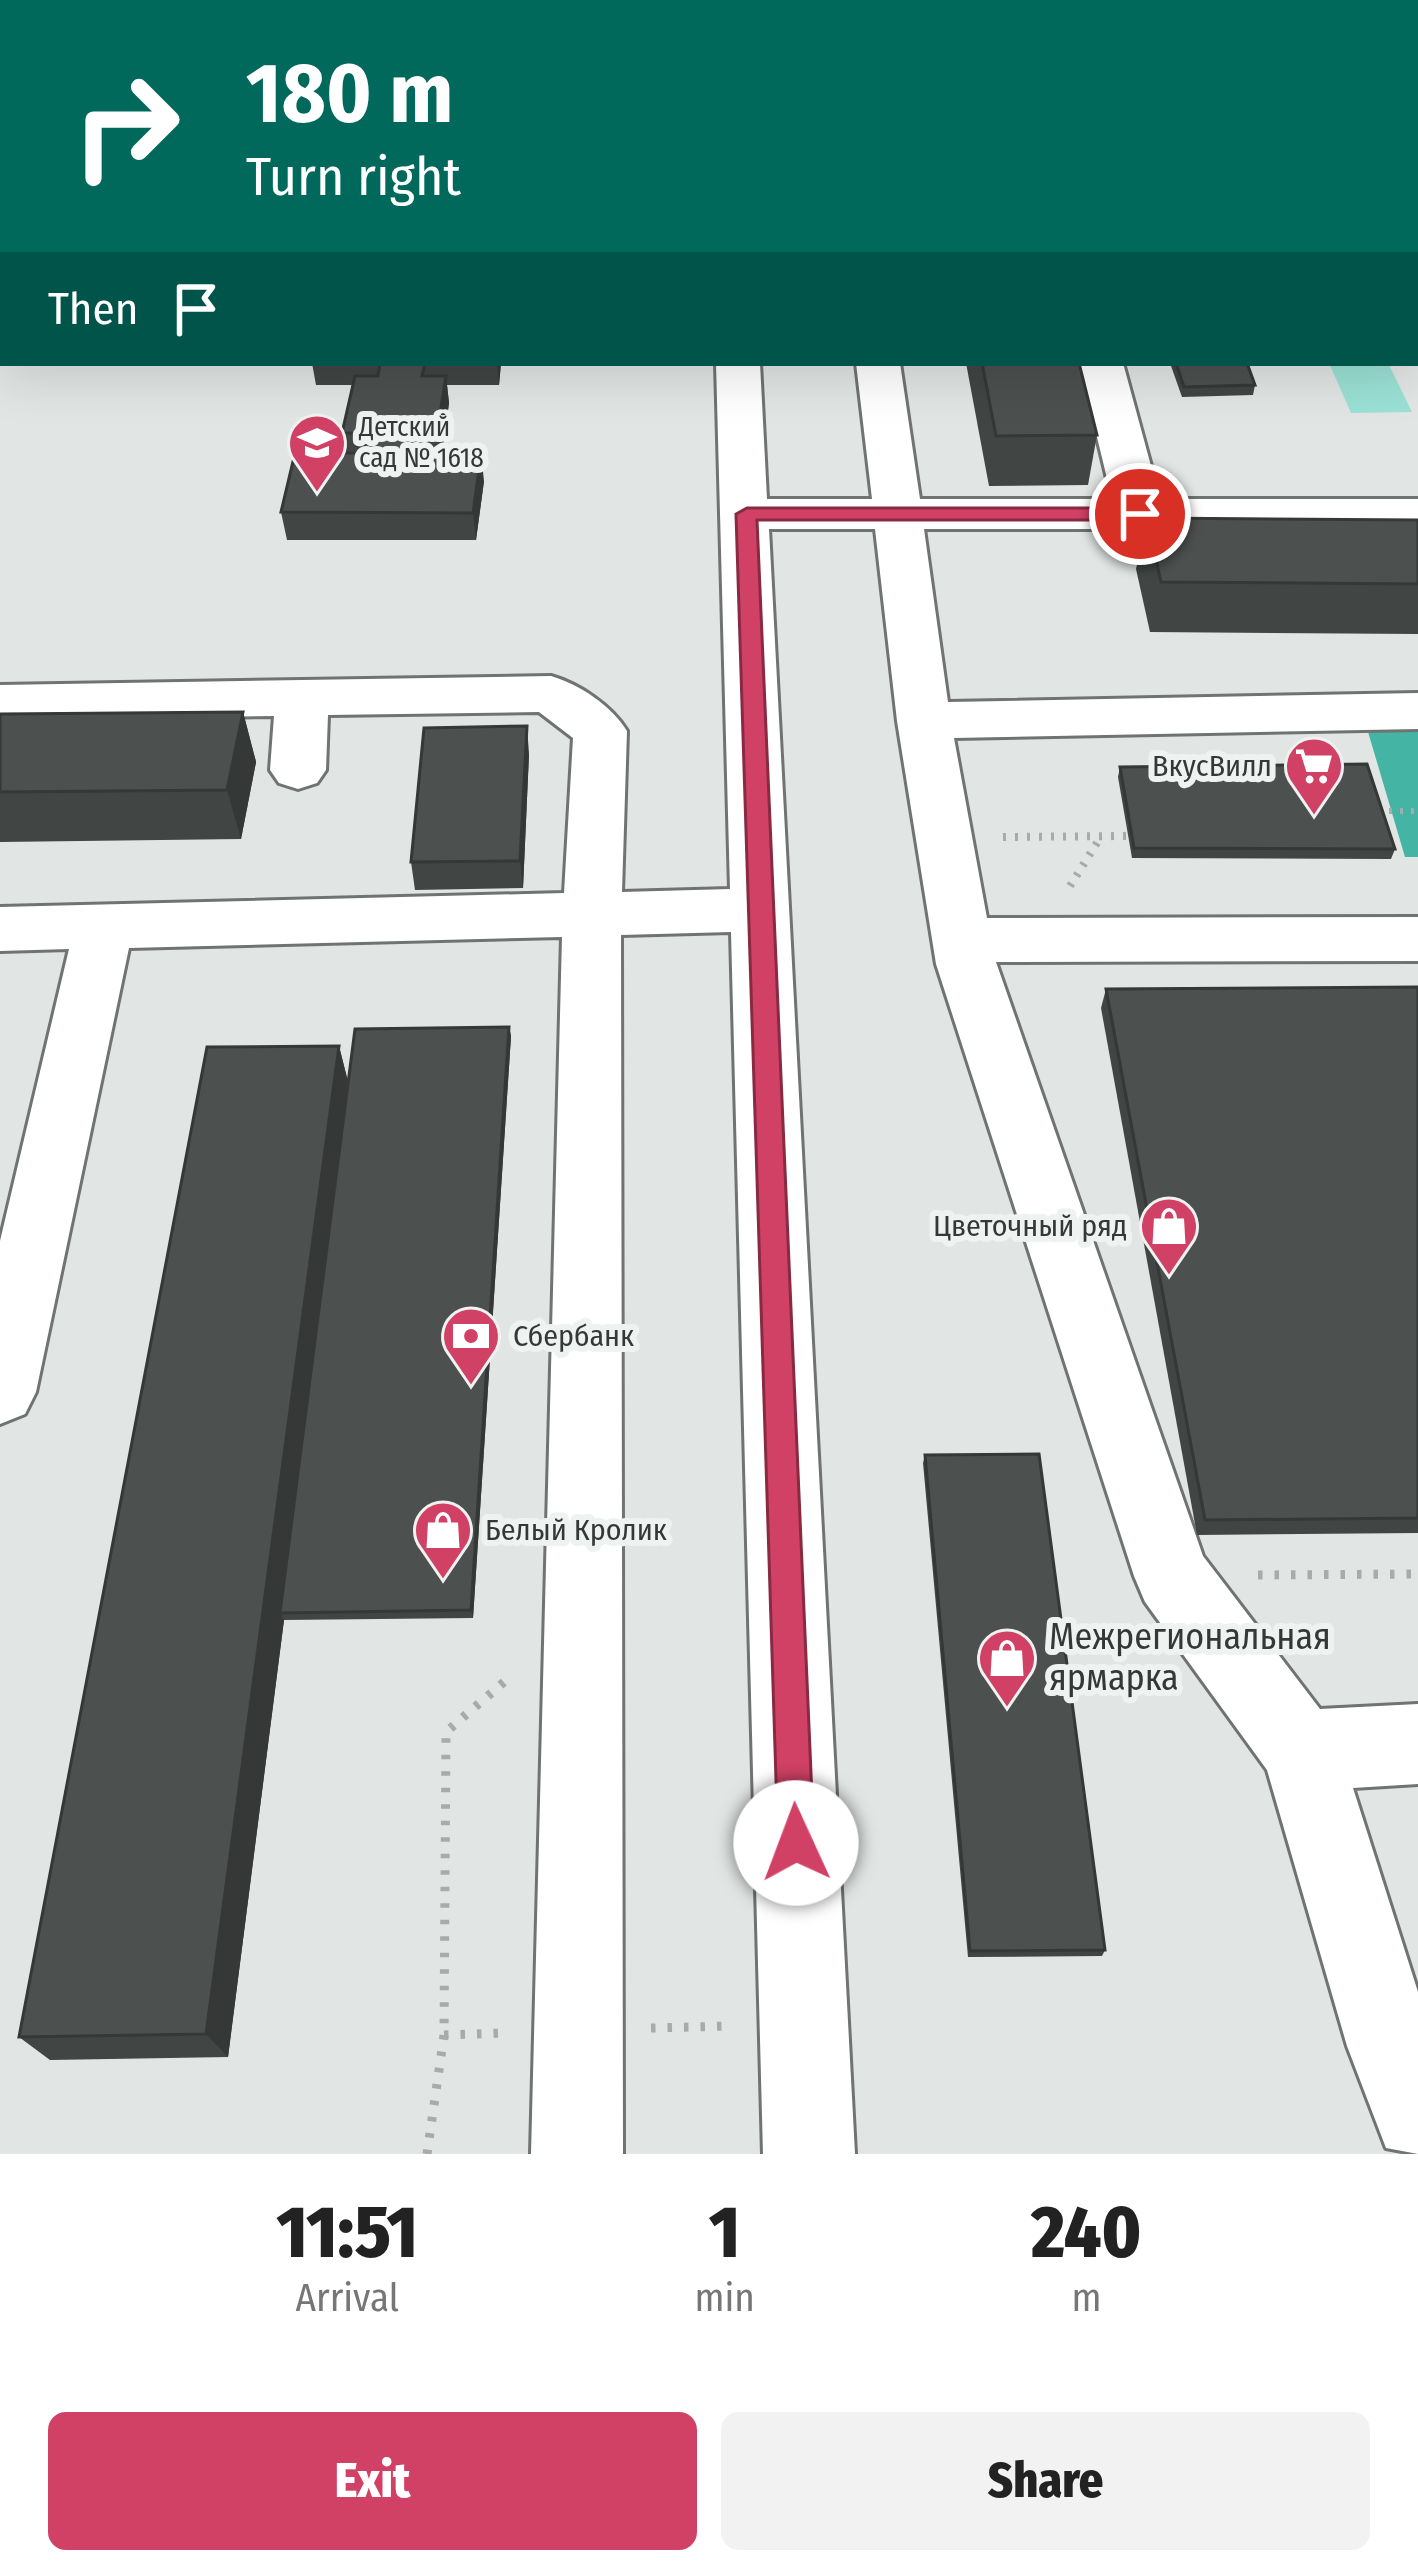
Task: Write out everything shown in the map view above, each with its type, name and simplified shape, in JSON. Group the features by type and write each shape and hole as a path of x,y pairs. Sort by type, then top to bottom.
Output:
{"street":[{"path":"738,366 809,2154"},
{"path":"878,366 924,721 962,940 1172,1576 1300,1750 1390,2046 1418,2116"},
{"path":"1102,366 1140,514"},
{"path":"747,514 1418,514"},
{"path":"0,703 551,694 600,731 592,918 577,2154"},
{"path":"298,770 302,697"},
{"path":"924,721 1418,711"},
{"path":"0,929 592,918 762,910"},
{"path":"0,1392 104,925"},
{"path":"962,940 1418,939"},
{"path":"1300,1750 1418,1744"}],"path":[{"path":"1376,811 1418,811"},
{"path":"944,837 1127,836"},
{"path":"1172,1576 1418,1574"}],"green space":[{"path":"1330,366 1389,366 1412,412 1351,413"},
{"path":"1366,725 1418,725 1418,857 1405,857"}],"building":[{"path":"380,366 424,366 422,376 446,376 437,433 413,433 409,454 481,454 473,513 281,512 295,453 362,453 367,433 342,433 355,376 378,376"},
{"path":"983,366 1080,366 1097,435 996,436"},
{"path":"1177,366 1248,366 1255,385 1184,387"},
{"path":"1147,518 1418,520 1418,584 1161,582"},
{"path":"243,712 227,790 0,792 0,714"},
{"path":"527,726 520,861 411,862 424,728"},
{"path":"1367,764 1395,849 1134,848 1120,767"},
{"path":"1418,987 1418,1518 1205,1520 1106,989"},
{"path":"509,1027 471,1610 280,1613 355,1029"},
{"path":"339,1046 206,2034 19,2037 207,1047"},
{"name":"Межрегиональная ярмарка","path":"1039,1454 1105,1950 970,1951 925,1455"}],"place":[{"name":"Детский сад № 1618","path":"317,494"},
{"name":"ВкусВилл","path":"1314,817"},
{"name":"Цветочный ряд","path":"1169,1277"},
{"name":"Сбербанк","path":"471,1387"},
{"name":"Белый Кролик","path":"443,1581"},
{"name":"Межрегиональная ярмарка","path":"1007,1709"}],"route":[{"path":"796,1843 747,514 1140,514"}]}
